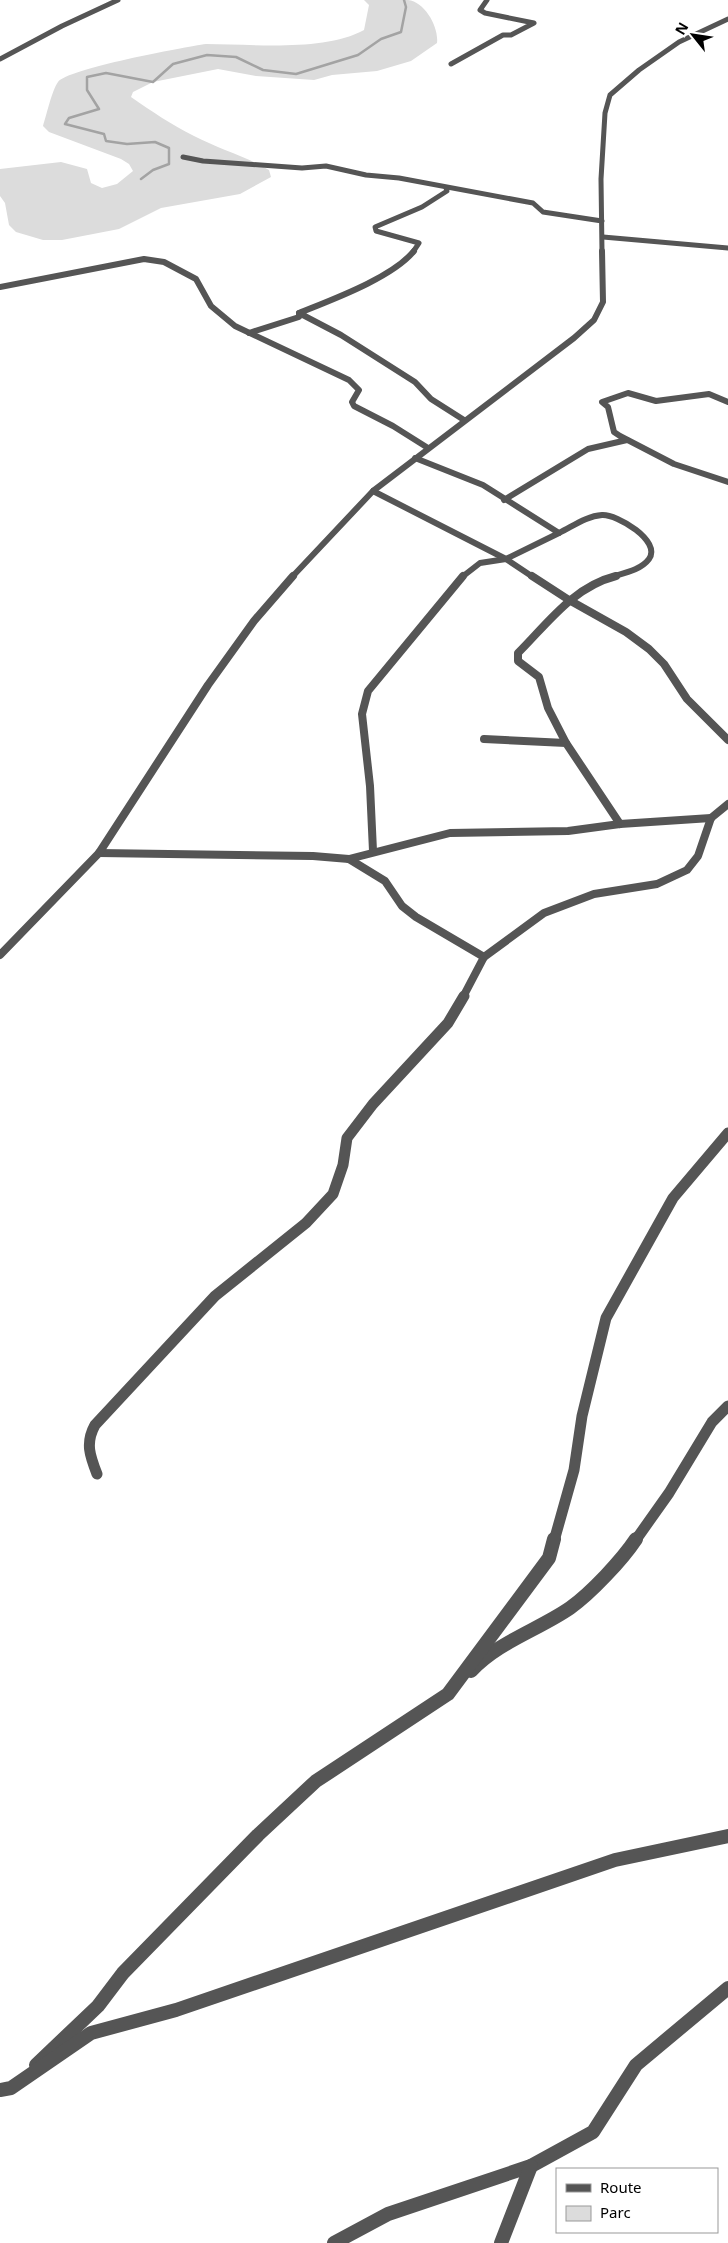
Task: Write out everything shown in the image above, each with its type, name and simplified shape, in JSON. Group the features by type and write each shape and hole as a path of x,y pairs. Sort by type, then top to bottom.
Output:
{"street":[{"path":"0,59 62,26 118,0"},
{"path":"451,64 503,35 511,35 534,23 485,13 480,10 487,0"},
{"path":"0,955 99,853 208,685 254,621 304,563 373,491 464,420 550,357 594,320 603,302 601,179 604,122 610,95 639,70 679,42 728,19"},
{"path":"183,157 193,160 302,168 326,166 366,175 399,178 533,203 539,206 539,210 548,213 602,221"},
{"path":"249,333 299,317 299,313 335,299 384,274 410,254 419,243 376,231 375,227 442,195 447,191 446,188"},
{"path":"603,238 728,248"},
{"path":"0,287 135,261 155,260 164,262 196,279 211,306 235,326 349,380 359,390 352,402 354,406 394,426 428,448"},
{"path":"299,313 313,319 415,382 431,399 464,420"},
{"path":"728,402 709,394 656,401 628,392 602,402 608,407 614,432 674,464 728,482"},
{"path":"504,500 588,449 627,440"},
{"path":"415,458 483,485 559,533"},
{"path":"373,491 506,559 569,600 626,632 649,649 664,664 687,698 728,740"},
{"path":"373,851 370,786 362,714 368,691 466,572 480,563 506,559 594,517 604,515 616,517 631,525 648,542 653,552 651,558 639,568 592,584 569,600 518,653 518,661 538,677 548,708 566,743 620,824"},
{"path":"484,739 566,743"},
{"path":"97,1474 87,1448 88,1436 95,1425 215,1296 306,1223 333,1194 343,1164 347,1138 373,1104 448,1024 484,957 544,913 594,894 657,884 687,870 698,856 711,818 728,804"},
{"path":"99,853 313,856 349,859 373,851 450,833 568,832 620,824 711,818"},
{"path":"349,859 385,881 402,906 416,917 484,957"},
{"path":"448,1694 549,1558 574,1470 582,1416 606,1318 673,1198 728,1132"},
{"path":"0,2099 5,2089 98,2006 136,1959 258,1835 316,1781 448,1694 484,1657 571,1607 624,1557 669,1493 712,1422 728,1406"},
{"path":"5,2089 91,2033 185,2007 615,1860 728,1836"},
{"path":"334,2243 388,2214 531,2166 593,2132 636,2065 728,1988"},
{"path":"501,2243 531,2166"}],"green space":[{"path":"364,0 408,0 420,5 430,16 436,30 437,43 411,61 377,71 332,75 314,80 256,76 218,69 153,82 133,92 131,97 170,123 203,141 260,165 269,170 271,177 240,194 161,208 119,229 62,240 43,240 16,232 9,225 5,203 0,196 0,169 61,162 87,169 91,183 102,188 117,184 133,171 129,164 121,159 49,132 43,126 51,97 58,82 66,77 103,65 206,44 309,44 348,37 364,30 369,5"}],"waterway":[{"path":"141,179 153,170 169,164 169,148 155,142 127,144 106,141 104,134 65,124 69,118 99,109 87,90 87,77 106,73 153,82 173,64 207,55 236,57 263,70 296,74 358,55 381,39 401,32 406,7 404,0"}]}
